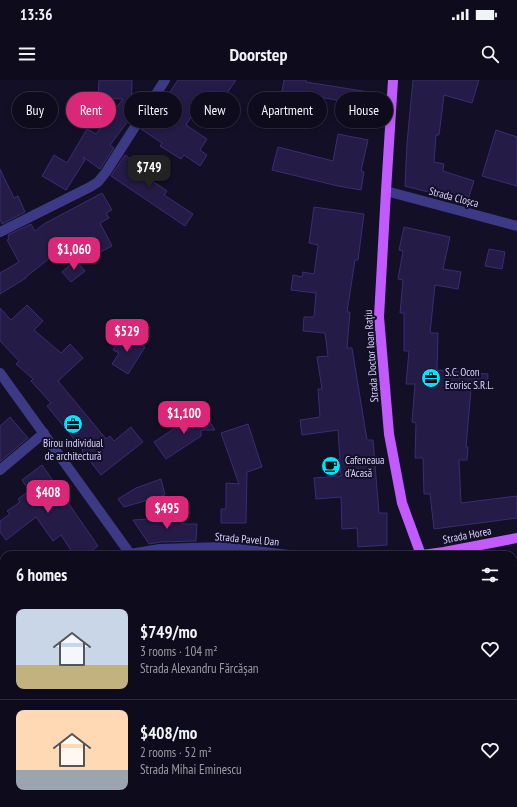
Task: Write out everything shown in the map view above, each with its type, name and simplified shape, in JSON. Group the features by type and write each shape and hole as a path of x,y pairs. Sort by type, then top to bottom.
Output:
{"main road":[{"name":"Strada Doctor Ioan Rațiu","path":"393,80 379,318 388,431 402,503 420,551"},
{"name":"Strada Horea","path":"449,551 517,538"}],"street":[{"path":"0,232 98,182 165,80"},
{"name":"Strada Cloșca","path":"386,191 517,226"},
{"path":"0,373 44,432 128,551"},
{"path":"0,470 44,432"},
{"name":"Strada Pavel Dan","path":"148,551 160,549 221,547 255,551"}],"building":[{"path":"99,80 132,80 132,92 124,92 124,126 110,145 114,148 100,169 83,157 85,160 66,190 42,176 54,155 67,163 87,129 96,134 101,128 116,128 116,108 123,99 116,99 116,92 98,92"},
{"path":"178,80 236,80 228,92 190,92 190,119 186,125 207,139 200,150 207,155 200,166 184,155 181,159 160,146 162,143 141,129 182,128 182,92 170,92"},
{"path":"284,80 306,80 306,82 369,92 335,92 335,100 327,98 327,92 282,91"},
{"path":"413,80 479,80 472,103 444,95 439,135 436,135 434,162 444,164 443,171 474,181 467,202 405,186 407,143"},
{"path":"496,130 517,137 517,186 482,176"},
{"path":"338,134 368,140 361,171 364,172 361,190 272,170 278,147 333,161"},
{"path":"125,155 148,171 145,176 167,191 164,195 193,214 185,226 111,176"},
{"path":"0,169 14,198 18,196 25,212 2,224 0,219"},
{"path":"102,193 112,210 106,213 109,218 100,223 112,246 91,257 82,245 54,262 51,257 26,278 0,294 0,273 19,262 7,240 9,239 8,235 31,224 35,231 44,224"},
{"path":"314,207 364,214 358,260 355,260 347,312 350,312 347,348 352,348 367,440 373,440 379,513 387,513 387,545 358,547 357,528 342,529 341,497 316,499 314,478 341,476 338,430 302,435 300,420 320,417 318,389 322,389 317,357 328,356 325,333 303,331 304,317 314,317 316,293 291,290 293,275 302,277 303,272 314,274 318,245 309,243"},
{"path":"404,227 450,237 443,269 461,272 458,289 435,285 430,333 438,333 437,370 488,374 487,390 471,389 466,447 468,447 467,460 459,460 461,503 517,496 517,518 434,529 430,494 424,494 423,458 415,458 416,423 412,422 415,384 406,384 409,351 404,351 404,313 400,313 403,280 398,279 403,251 399,250"},
{"path":"489,249 505,252 502,269 485,266"},
{"path":"76,260 85,271 71,282 62,272"},
{"path":"27,305 43,321 34,330 61,353 70,344 83,358 58,381 106,439 110,436 114,441 131,427 143,442 101,475 82,451 83,450 47,406 51,403 31,381 33,379 16,364 19,361 0,341 0,308 11,320"},
{"path":"123,333 145,347 128,374 112,364 119,353 113,350"},
{"path":"202,410 215,430 201,430 201,436 166,459 154,442"},
{"path":"10,417 28,438 0,462 0,426"},
{"path":"248,424 262,467 247,472 246,523 221,523 221,509 226,509 226,483 239,484 221,433"},
{"path":"42,465 98,546 91,551 71,551 61,535 53,541 36,517 6,540 0,532 0,521 10,514 7,511 20,502 18,499 29,491 22,480"},
{"path":"161,479 165,495 124,507 118,499 136,488"},
{"path":"181,517 181,524 197,524 196,541 160,542 149,544 133,520"}],"place":[{"name":"S.C. Ocon Ecorisc S.R.L.","path":"431,378"},
{"name":"Birou individual de architectură","path":"73,424"},
{"name":"Cafeneaua d'Acasă","path":"331,466"}]}
